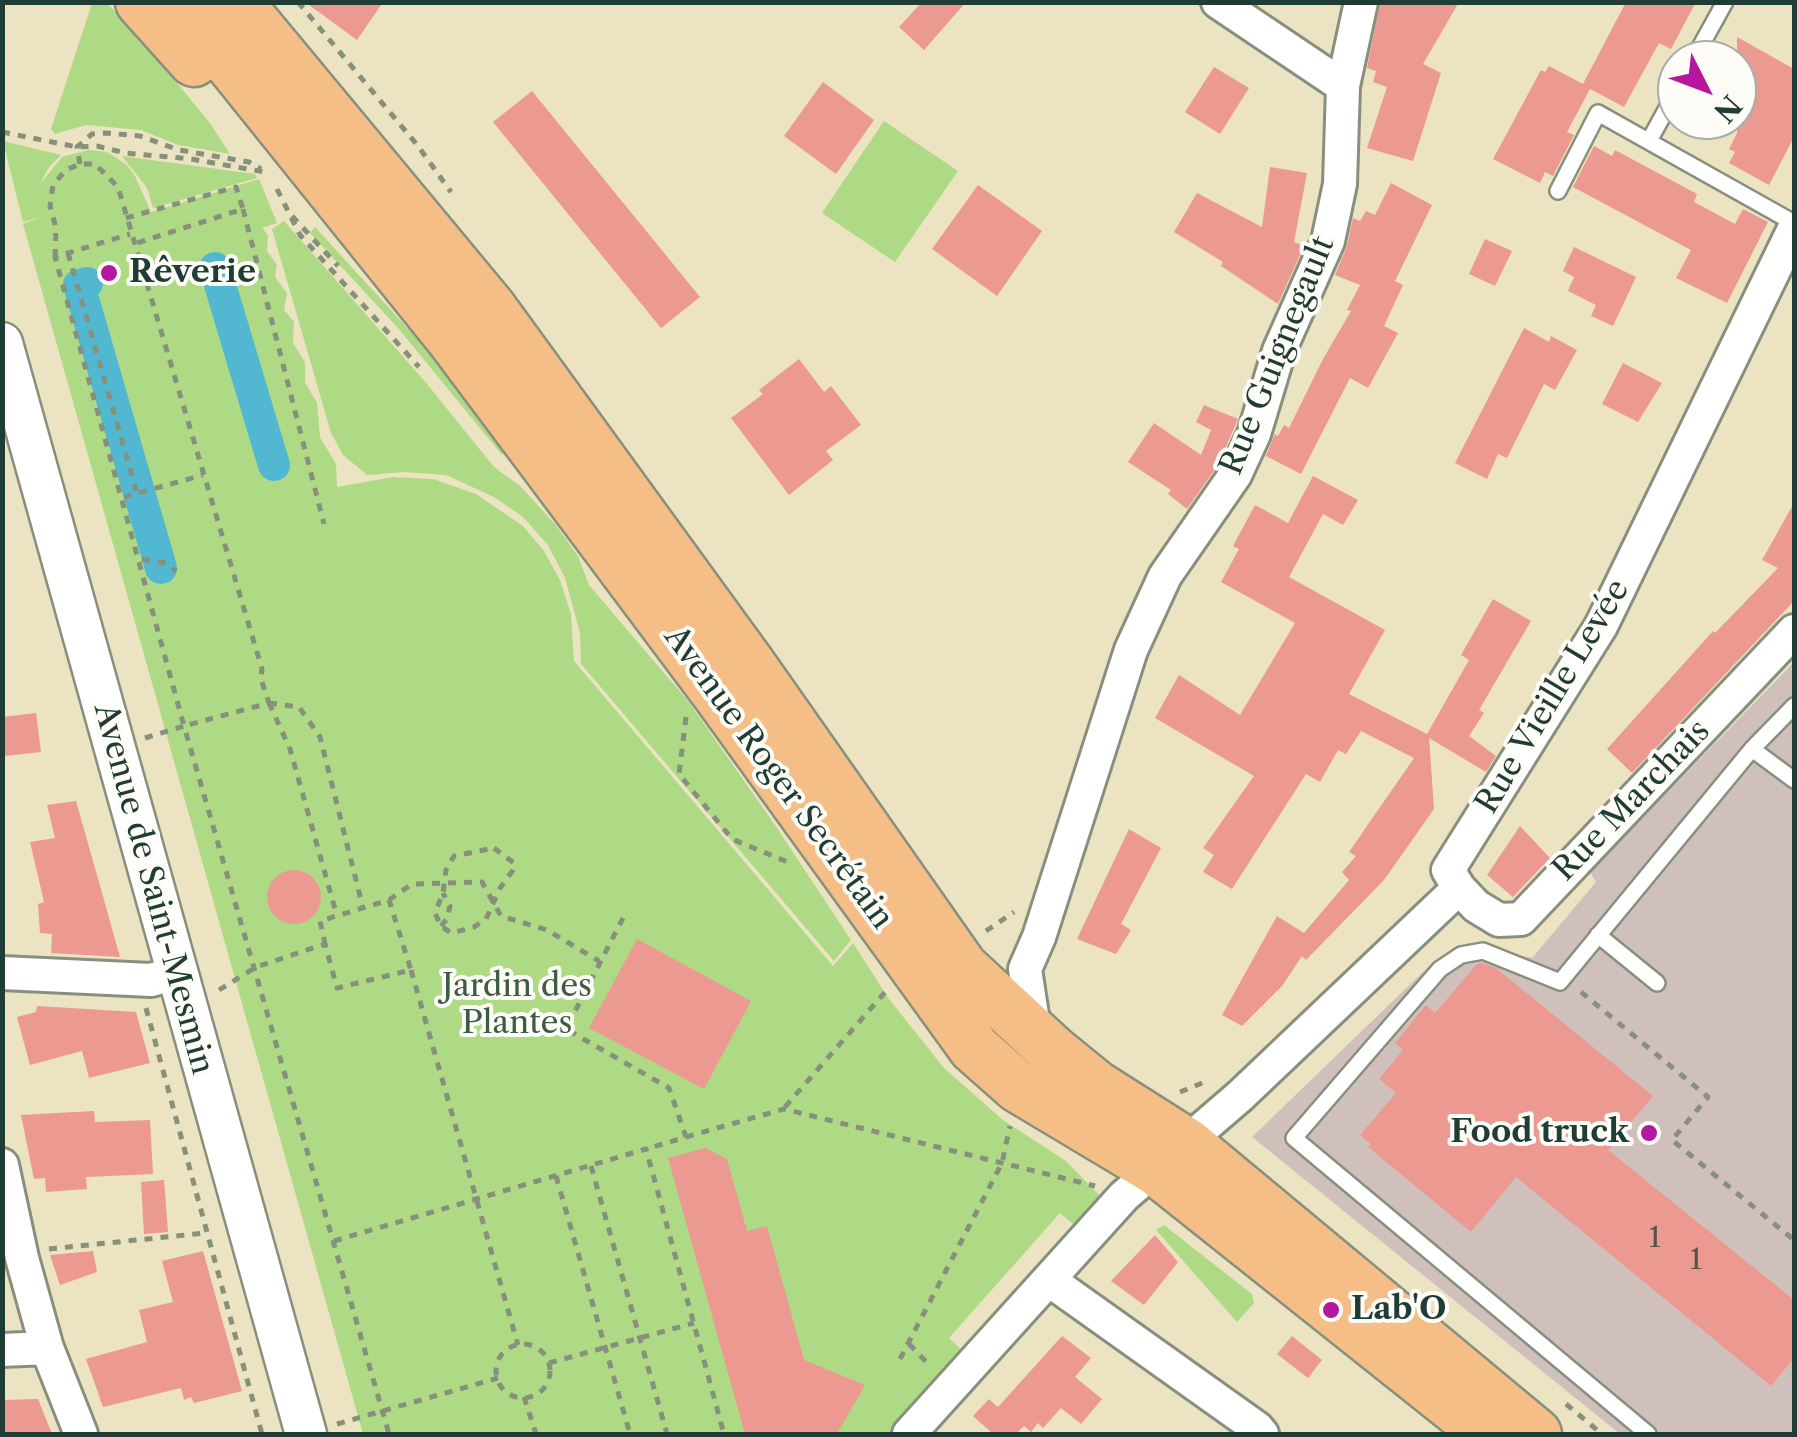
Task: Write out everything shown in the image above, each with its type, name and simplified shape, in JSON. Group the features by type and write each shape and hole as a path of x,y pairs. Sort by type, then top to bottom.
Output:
{"main road":[{"path":"141,2 440,357"},
{"name":"Avenue Roger Secrétain","path":"181,2 440,357 717,692 974,1048 1018,1087 1184,1145 1488,1434"},
{"name":"Avenue Roger Secrétain","path":"237,2 490,306 752,666 963,968 1034,1036 1096,1086 1184,1145 1548,1417"},
{"path":"273,2 490,306"}],"street":[{"path":"1218,2 1343,86"},
{"name":"Rue Guignegault","path":"1024,969 1039,938 1131,650 1165,576 1234,475 1254,434 1279,351 1328,242 1340,184 1343,86 1360,2"},
{"name":"Rue Vieille Levée","path":"1459,888 1448,870 1600,626 1794,226"},
{"name":"Avenue de Saint-Mesmin","path":"2,343 176,973 315,1431"},
{"name":"Rue Marchais","path":"1459,888 1476,906 1499,920 1521,919 1794,631"},
{"path":"918,1431 1124,1196 1240,1096 1459,888"},
{"path":"963,968 1024,969 1034,1036"},
{"path":"2,973 150,980 176,973"},
{"path":"2,1165 47,1348 81,1434"},
{"path":"1050,1280 1262,1434"},
{"path":"2,1350 47,1348"}],"lane":[{"path":"1704,40 1725,2"},
{"path":"1558,192 1598,113 1794,226"},
{"path":"1649,141 1657,126"},
{"path":"1648,1434 1294,1138 1440,968 1461,955 1483,951 1560,982 1752,749 1794,706"},
{"path":"1752,749 1794,780"},
{"path":"1598,935 1656,984"}],"path":[{"path":"298,2 418,146 451,193"},
{"path":"2,132 77,146 191,159 268,173 249,162 178,150 140,136 92,134 77,146"},
{"path":"77,146 80,164"},
{"path":"337,916 290,749 268,703 262,669 132,245 118,187 95,164 80,164 66,170 54,184 50,206 56,228 56,257 184,726 389,1434"},
{"path":"126,218 236,188 324,524"},
{"path":"276,188 300,235 440,357"},
{"path":"132,245 242,209"},
{"path":"56,257 130,234"},
{"path":"68,253 138,492"},
{"path":"123,498 203,474"},
{"path":"140,558 166,563 176,570"},
{"path":"684,701 686,718 679,774 732,839 797,865"},
{"path":"132,742 268,703 299,707 320,736 363,908"},
{"path":"441,926 450,906 442,884 454,856 494,848 514,862 486,919 474,927 450,933 441,926 435,913 443,894"},
{"path":"411,970 336,988 320,920 390,900 412,884 482,882 501,916 547,930 600,962"},
{"path":"390,900 518,1345"},
{"path":"623,918 566,1029 669,1088 686,1137"},
{"path":"218,991 256,967 325,944"},
{"path":"1563,978 1708,1096 1672,1140 1794,1240"},
{"path":"784,1108 891,985"},
{"path":"145,1003 262,1434"},
{"path":"1172,1095 1184,1145"},
{"path":"334,1241 784,1108 1108,1189"},
{"path":"900,1360 1002,1164 1013,1114"},
{"path":"646,1149 724,1434"},
{"path":"591,1166 667,1434"},
{"path":"556,1176 630,1434"},
{"path":"38,1251 205,1234"},
{"path":"549,1363 694,1323"},
{"path":"909,1344 938,1374"},
{"path":"518,1345 540,1350 549,1363 545,1386 524,1397 508,1392 498,1378 498,1361 518,1345"},
{"path":"315,1431 498,1378"},
{"path":"524,1397 536,1434"},
{"path":"1548,1417 1602,1434"}],"shaded area":[{"path":"1794,662 1794,1434 1620,1434 1252,1137 1428,967 1457,951 1488,948 1532,958 1596,882 1590,872"}],"green space":[{"path":"92,3 107,3 131,28 210,123 230,154 178,145 141,130 86,125 55,134 51,129"},
{"path":"884,121 958,171 895,262 822,213"},
{"name":"Jardin des Plantes","path":"3,141 61,155 40,184 62,157 88,150 107,152 127,165 151,212 259,179 277,223 262,228 268,235 267,251 277,265 275,277 287,293 284,310 294,322 293,343 305,362 305,382 317,403 320,437 336,464 337,487 393,477 433,479 476,494 523,526 544,551 560,580 571,614 574,661 833,966 853,943 889,999 944,1068 1003,1120 1066,1161 1102,1198 1077,1227 1060,1213 949,1338 965,1353 894,1434 363,1434 23,224 40,217 23,222"},
{"path":"122,156 255,174 257,178 153,208 147,188"},
{"path":"284,221 494,467 520,486 555,524 578,556 589,585 688,701 851,940 834,961 581,664 580,633 565,578 548,545 523,517 494,497 446,475 367,475 343,455 331,433 272,229"},
{"path":"315,227 433,356 508,450 502,455 398,328 310,233"},
{"path":"1164,1225 1252,1294 1254,1303 1237,1322 1156,1230"}],"building":[{"path":"305,2 383,2 357,40"},
{"path":"922,2 966,2 924,50 899,27"},
{"path":"1380,2 1459,2 1423,64 1441,73 1413,161 1367,148 1387,87 1373,82 1376,71 1367,68"},
{"path":"1626,2 1696,2 1676,40 1657,40 1624,107 1590,89 1567,132 1574,135 1553,176 1545,172 1540,183 1493,159 1541,70 1545,72 1549,66 1583,84"},
{"path":"1757,48 1794,69 1794,137 1769,185 1729,163 1735,152 1729,149 1734,140 1757,140"},
{"path":"1214,67 1249,88 1220,134 1185,112"},
{"path":"823,82 874,120 836,174 784,136"},
{"path":"532,91 700,297 661,328 493,122"},
{"path":"1594,146 1612,156 1615,150 1697,194 1694,202 1735,224 1743,209 1768,222 1727,303 1676,278 1691,250 1573,187"},
{"path":"1270,167 1307,173 1294,242 1304,246 1278,304 1221,266 1223,262 1174,232 1197,193 1262,227"},
{"path":"1391,183 1432,205 1395,281 1403,285 1384,326 1398,333 1368,388 1350,378 1301,474 1266,456 1275,434 1278,436 1284,425 1289,428 1351,311 1347,310 1360,285 1335,275 1353,218 1360,221 1366,211 1375,215"},
{"path":"978,185 1042,231 997,296 932,249"},
{"path":"1485,239 1512,251 1495,286 1469,274"},
{"path":"1574,247 1636,277 1613,326 1591,316 1596,305 1568,291 1574,277 1563,271"},
{"path":"1524,328 1549,342 1551,336 1577,350 1555,390 1544,384 1507,458 1498,454 1487,479 1455,463"},
{"path":"799,359 824,392 831,386 861,425 826,451 833,460 789,495 731,418"},
{"path":"1623,363 1662,383 1638,422 1602,404"},
{"path":"1204,405 1238,419 1218,465 1187,509 1168,494 1171,490 1128,462 1154,423 1201,455 1211,430 1196,422"},
{"path":"1313,476 1358,500 1343,525 1323,514 1289,577 1385,630 1349,694 1427,734 1469,660 1461,655 1493,599 1531,621 1479,710 1484,713 1469,736 1496,756 1486,772 1429,738 1434,809 1384,880 1306,960 1302,956 1282,986 1242,1026 1222,1015 1277,916 1304,933 1349,880 1342,872 1356,856 1349,852 1414,758 1361,731 1346,754 1338,750 1320,782 1306,774 1232,889 1203,872 1214,855 1203,848 1254,776 1155,718 1179,675 1240,715 1295,623 1221,582 1239,549 1233,546 1255,505 1288,523"},
{"path":"1794,503 1794,601 1632,773 1607,749 1713,631 1778,568 1762,560"},
{"path":"36,713 41,752 4,756 2,717"},
{"path":"76,801 120,957 51,953 52,934 40,933 38,904 44,902 30,842 55,838 47,805"},
{"path":"1520,826 1550,858 1513,897 1487,875"},
{"path":"1129,829 1161,848 1121,924 1131,930 1116,954 1077,939"},
{"path":"294,870 313,878 321,897 313,916 294,924 275,916 267,897 275,878"},
{"path":"637,939 751,1001 704,1089 589,1028"},
{"path":"1482,963 1496,968 1653,1096 1608,1150 1794,1300 1794,1358 1771,1386 1516,1177 1471,1232 1368,1147 1371,1144 1360,1135 1396,1093 1379,1079 1403,1050 1395,1043 1426,1005 1435,1013"},
{"path":"37,1006 136,1012 150,1063 89,1078 82,1051 30,1065 17,1017 36,1012"},
{"path":"94,1111 95,1122 150,1120 153,1174 86,1177 87,1189 46,1192 45,1178 34,1179 21,1115"},
{"path":"705,1148 727,1159 747,1231 767,1226 804,1360 865,1385 837,1434 745,1434 668,1158"},
{"path":"164,1180 168,1232 144,1234 141,1182"},
{"path":"1155,1235 1178,1262 1144,1305 1111,1281"},
{"path":"93,1251 97,1272 60,1285 50,1255"},
{"path":"203,1251 242,1391 194,1403 191,1397 184,1400 181,1388 103,1407 86,1359 147,1342 139,1310 173,1302 162,1261"},
{"path":"1062,1336 1091,1358 1075,1377 1102,1399 1081,1424 1061,1408 1043,1428 1038,1423 1031,1432 1024,1426 1016,1434 993,1434 973,1416 989,1399 998,1407"},
{"path":"1292,1336 1322,1360 1308,1378 1277,1354"},
{"path":"38,1399 52,1434 2,1434 2,1400"}],"waterway":[{"path":"215,268 274,465"},
{"path":"87,283 79,285 161,568"}],"place":[{"name":"Rêverie","path":"109,273"},
{"name":"Food truck","path":"1649,1133"},
{"name":"Lab'O","path":"1331,1310"}]}
